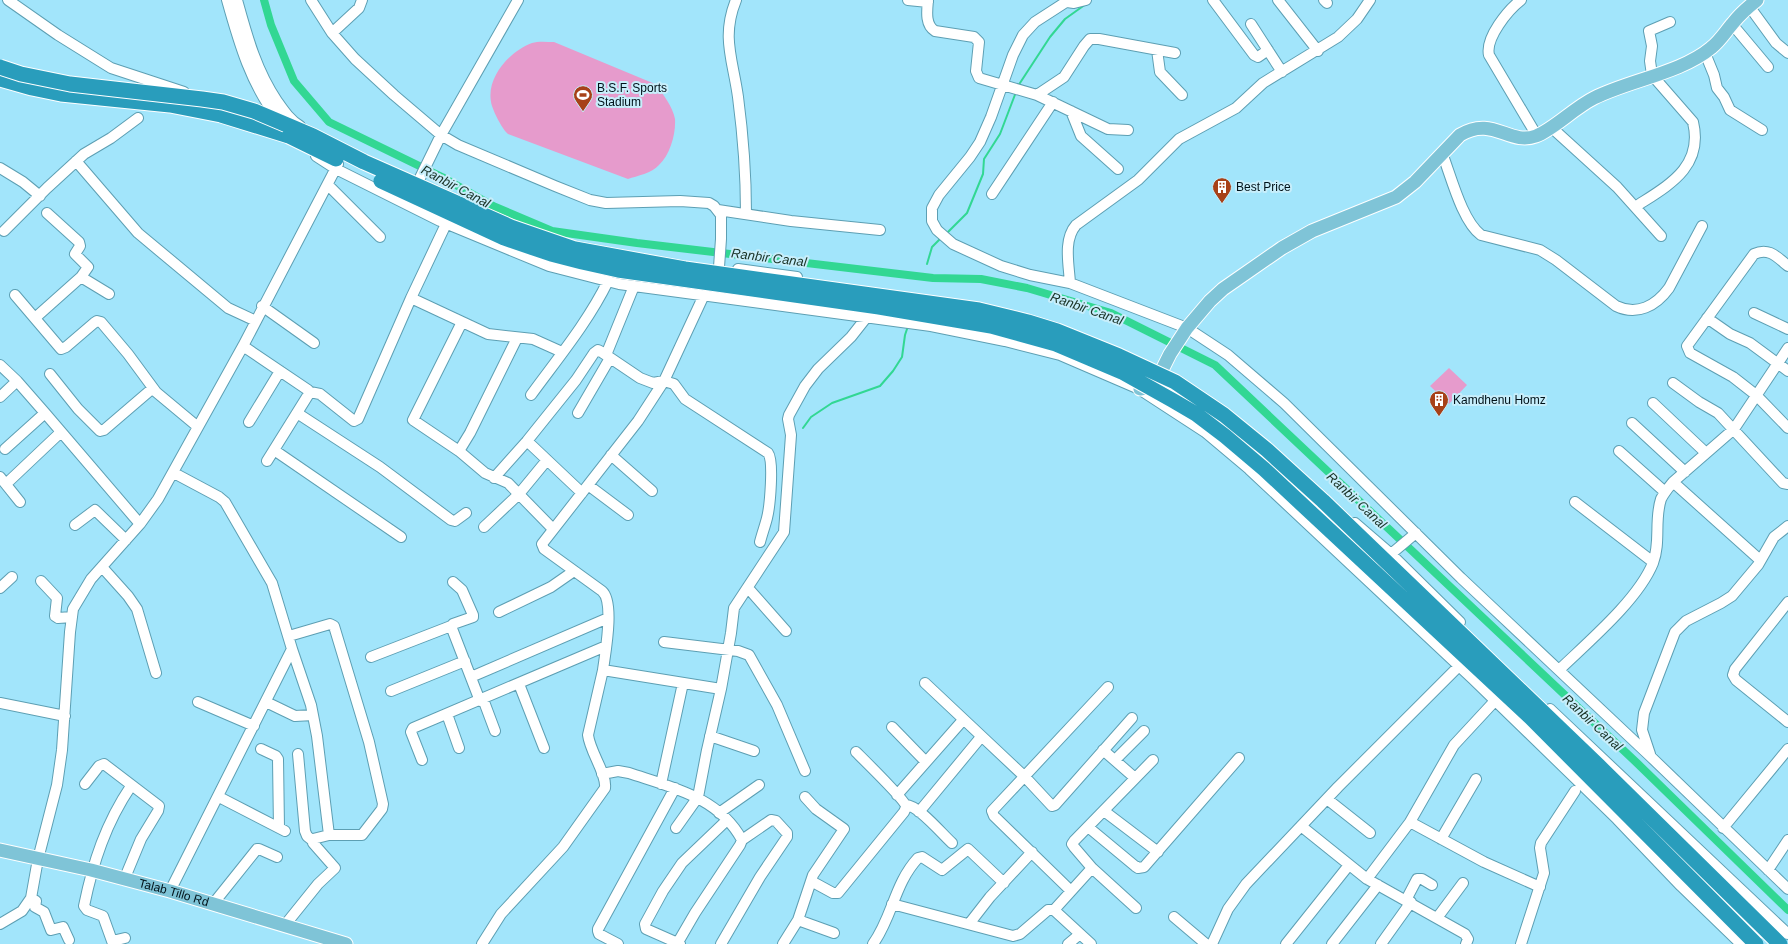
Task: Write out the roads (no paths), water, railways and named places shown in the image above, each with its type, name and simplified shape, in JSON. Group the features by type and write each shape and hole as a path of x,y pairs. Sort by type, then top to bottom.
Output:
{"highway":[{"path":"0,67 21,74 70,84 223,102 254,111 511,227 575,249 685,269 979,310 1011,317 1057,331 1119,356 1175,382 1224,415 1267,450 1318,496 1388,562 1780,944"},
{"path":"0,79 61,94 170,105 244,121 288,136 480,227 550,254 618,270 879,307 990,326 1056,344 1122,372 1196,414 1264,469 1530,717 1756,944"}],"main road":[{"path":"1139,389 1151,387 1155,384 1170,354 1185,331 1210,301 1223,290 1282,248 1323,225 1396,197 1415,182 1460,135 1475,128 1489,129 1524,139 1537,136 1580,105 1594,97 1684,64 1705,52 1718,42 1732,24 1753,3"},
{"name":"Talab Tillo Rd","path":"0,850 92,870 124,880 170,891 346,944"}],"street":[{"path":"8,0 58,35 120,72 203,98 277,118 550,236 611,253 716,263 927,296 992,308 1068,329 1162,369 1208,397 1280,453 1394,552 1482,644 1788,934"},
{"path":"227,0 240,45 254,83 266,104 300,144 336,169 446,224 549,266 608,281 634,286 931,326 1005,341 1060,356 1139,389 1205,432 1250,469 1459,666 1617,818 1681,886 1742,944"},
{"path":"237,0 254,57 267,86 287,115 305,129"},
{"path":"311,0 332,33 355,59 441,135 472,151 554,186 590,200 606,203 649,200 709,203 718,210 746,213 791,221 880,230"},
{"path":"332,33 359,8 362,0"},
{"path":"420,179 441,135 516,4 506,0"},
{"path":"736,0 728,27 728,44 738,97 746,192 746,213"},
{"path":"908,0 928,1 928,21 931,28 935,31 977,39 980,46 976,75 984,80 1037,95 1108,129 1128,130"},
{"path":"1086,0 1074,3 1068,1 1035,22 1025,31 1018,44 1005,86 980,142 935,202 931,214 937,230 945,239 954,244 1011,269 1030,275 1070,283 1185,331 1228,355 1262,383 1413,535 1650,756 1788,889"},
{"path":"1213,0 1254,55 1258,57 1268,50"},
{"path":"1278,0 1318,51"},
{"path":"1070,283 1069,239 1071,230 1076,225 1138,180 1179,139 1236,108 1264,84 1318,51 1349,28 1358,19 1370,0"},
{"path":"1520,0 1508,11 1494,33 1488,51 1537,136"},
{"path":"1753,3 1776,43 1788,53"},
{"path":"1635,207 1673,182 1681,174 1693,151 1695,142 1695,132 1692,122 1652,75 1650,61 1652,46 1649,31 1670,22"},
{"path":"1251,24 1282,72"},
{"path":"1732,24 1768,67"},
{"path":"1037,95 1064,77 1086,42 1090,39 1099,39 1176,53"},
{"path":"1157,50 1160,72 1182,95"},
{"path":"1705,52 1718,88 1730,110 1762,130"},
{"path":"992,194 1053,102"},
{"path":"1071,111 1081,136 1118,169"},
{"path":"4,231 76,161 138,118"},
{"path":"1550,127 1617,187 1661,236"},
{"path":"0,924 22,910 32,899 38,859 57,785 65,716 72,617 78,599 102,567 140,524 174,473 243,346 262,306 348,148"},
{"path":"1442,153 1464,212 1475,231 1481,235 1540,250 1556,260 1616,306 1624,310 1633,311 1643,309 1663,297 1702,226"},
{"path":"76,161 142,237 228,308 256,321"},
{"path":"0,168 23,182 40,196"},
{"path":"328,186 380,238"},
{"path":"716,263 720,215 718,210"},
{"path":"35,318 81,276 88,267 87,264 75,254 80,246 80,242 47,213"},
{"path":"243,346 310,392 320,394 354,421 357,421 411,298 446,224"},
{"path":"1788,266 1770,252 1764,251 1754,254 1689,343 1688,349 1690,353 1733,377 1756,395 1788,428"},
{"path":"81,276 109,294"},
{"path":"531,395 598,300 608,281"},
{"path":"578,413 608,357 634,286"},
{"path":"15,295 61,348 66,347 97,321 101,322 128,354 153,388 198,427"},
{"path":"482,944 501,914 563,847 601,795 606,786 608,773 590,745 588,735 609,671 606,646 608,618 607,603 604,593 542,548 543,542 638,421 664,381 704,295"},
{"path":"411,298 488,334 533,339 562,352"},
{"path":"262,306 314,343"},
{"path":"1754,313 1788,330"},
{"path":"676,828 698,797 721,689 734,608 784,532 791,435 788,419 798,397 812,376 851,337 866,318"},
{"path":"1707,318 1730,334 1750,343 1788,370"},
{"path":"462,322 413,420 459,451 485,473 506,482 553,529"},
{"path":"459,451 470,433 517,338"},
{"path":"1558,670 1608,623 1636,590 1653,562 1656,547 1659,509 1665,492 1673,482 1734,430 1777,362 1788,348"},
{"path":"494,478 527,441 576,380 596,351 600,350 640,378 653,383 664,381 674,384 686,399 770,455 769,505 760,542"},
{"path":"0,365 45,413 140,524"},
{"path":"249,422 280,371"},
{"path":"50,374 78,409 100,431 104,430 153,388"},
{"path":"0,397 17,382"},
{"path":"1673,383 1699,402 1718,413 1783,483 1788,484"},
{"path":"267,461 310,392"},
{"path":"1653,403 1706,453"},
{"path":"5,449 45,413"},
{"path":"297,413 380,467 451,520 455,521 466,513"},
{"path":"1632,424 1685,472"},
{"path":"20,502 3,480 60,432"},
{"path":"527,441 547,460 585,489 628,515"},
{"path":"274,450 401,537"},
{"path":"1619,451 1665,492"},
{"path":"611,455 652,491"},
{"path":"484,527 519,494 547,460"},
{"path":"174,473 219,497 225,502 272,582 292,649 308,691 313,715 329,835"},
{"path":"1673,482 1760,560"},
{"path":"1576,502 1653,562"},
{"path":"75,525 90,512 95,510 126,540"},
{"path":"1650,756 1642,730 1644,713 1675,632 1686,621 1732,596 1760,560 1774,537 1788,526"},
{"path":"1394,552 1413,535"},
{"path":"102,567 128,596 137,609 156,674"},
{"path":"499,612 551,587 574,571"},
{"path":"0,588 12,577"},
{"path":"41,581 57,598 55,616 58,618 72,617"},
{"path":"371,657 473,616 462,590 453,582"},
{"path":"748,588 786,631"},
{"path":"1788,602 1735,669 1733,675 1736,680 1788,722"},
{"path":"471,677 608,618"},
{"path":"289,636 330,624 334,626 369,742 383,804 382,809 375,821 362,835 329,835 314,838 312,840"},
{"path":"451,626 471,677 495,730"},
{"path":"664,642 727,651 745,652 752,660 777,705 805,771"},
{"path":"1212,944 1228,909 1242,889 1327,799 1482,644"},
{"path":"422,760 411,730 606,646"},
{"path":"170,891 219,797 292,649"},
{"path":"391,691 465,661"},
{"path":"609,671 721,689"},
{"path":"661,784 683,683"},
{"path":"519,684 544,748"},
{"path":"925,684 1025,777 1050,805 1053,806 1132,718"},
{"path":"1071,891 993,813 994,808 1025,777 1108,687"},
{"path":"198,702 254,726"},
{"path":"266,702 295,716 313,715"},
{"path":"0,703 65,716"},
{"path":"1367,879 1410,822 1454,745 1492,704"},
{"path":"447,714 459,748"},
{"path":"898,795 963,720"},
{"path":"892,727 926,762"},
{"path":"1115,760 1144,731"},
{"path":"710,736 754,751"},
{"path":"919,812 981,737"},
{"path":"1724,828 1788,749"},
{"path":"219,797 282,830 278,759 276,756 261,750"},
{"path":"1103,750 1135,778"},
{"path":"856,752 906,805 911,805 952,843"},
{"path":"285,925 318,884 335,868 307,836 304,828 298,754"},
{"path":"1088,827 1138,868 1144,867 1239,758"},
{"path":"1136,908 1092,868 1072,844 1153,760"},
{"path":"85,784 102,764 158,804 159,808 141,839 124,880"},
{"path":"608,773 629,773 698,797 727,820 742,840"},
{"path":"1441,839 1476,779"},
{"path":"719,813 759,785"},
{"path":"125,938 112,940 102,914 84,908 92,870 116,809 131,786"},
{"path":"618,944 598,933 598,928 675,788"},
{"path":"1522,944 1544,873 1540,848 1541,843 1575,791"},
{"path":"783,944 798,920 815,872 844,830 816,809 804,797"},
{"path":"1327,799 1370,833"},
{"path":"811,881 833,893 838,893 904,812 906,805"},
{"path":"1104,810 1158,852"},
{"path":"721,944 756,884 787,837 787,833 776,822 771,820 742,840 695,913 678,944 646,929 645,924 679,868 727,820"},
{"path":"1410,822 1484,862 1540,887"},
{"path":"1301,826 1367,879 1409,901 1465,934 1468,939 1466,944"},
{"path":"1768,870 1788,840"},
{"path":"213,904 257,849 277,856"},
{"path":"873,944 883,928 904,875 919,857 922,857 942,870 968,849 1004,883"},
{"path":"969,924 1032,852"},
{"path":"1286,944 1349,865"},
{"path":"1054,910 1092,868"},
{"path":"1381,944 1409,901 1417,880 1422,879 1432,885"},
{"path":"1437,918 1464,882"},
{"path":"1332,944 1378,885"},
{"path":"32,899 36,901 35,907 44,912 51,930 63,927 69,940"},
{"path":"892,904 969,924 989,931 1013,936 1017,936 1048,910 1054,910 1091,944"},
{"path":"1174,917 1206,944"},
{"path":"798,920 834,933"},
{"path":"1068,944 1080,934"}],"waterway":[{"name":"Ranbir Canal","path":"264,0 271,25 294,81 329,122 442,177 493,206 552,231 637,243 933,278 981,279 1027,288 1111,313 1215,365 1638,764 1788,910"},
{"path":"1018,86 1050,37 1065,19 1086,4"},
{"path":"946,234 967,213 983,174 984,159 1000,134 1016,92"},
{"path":"927,264 932,247 941,238"},
{"path":"803,428 811,417 832,403 880,386 893,371 902,357 905,335 908,326"}],"place":[{"name":"B.S.F. Sports Stadium","path":"583,112"},
{"name":"Best Price","path":"1222,204"},
{"name":"Kamdhenu Homz","path":"1439,417"}]}
